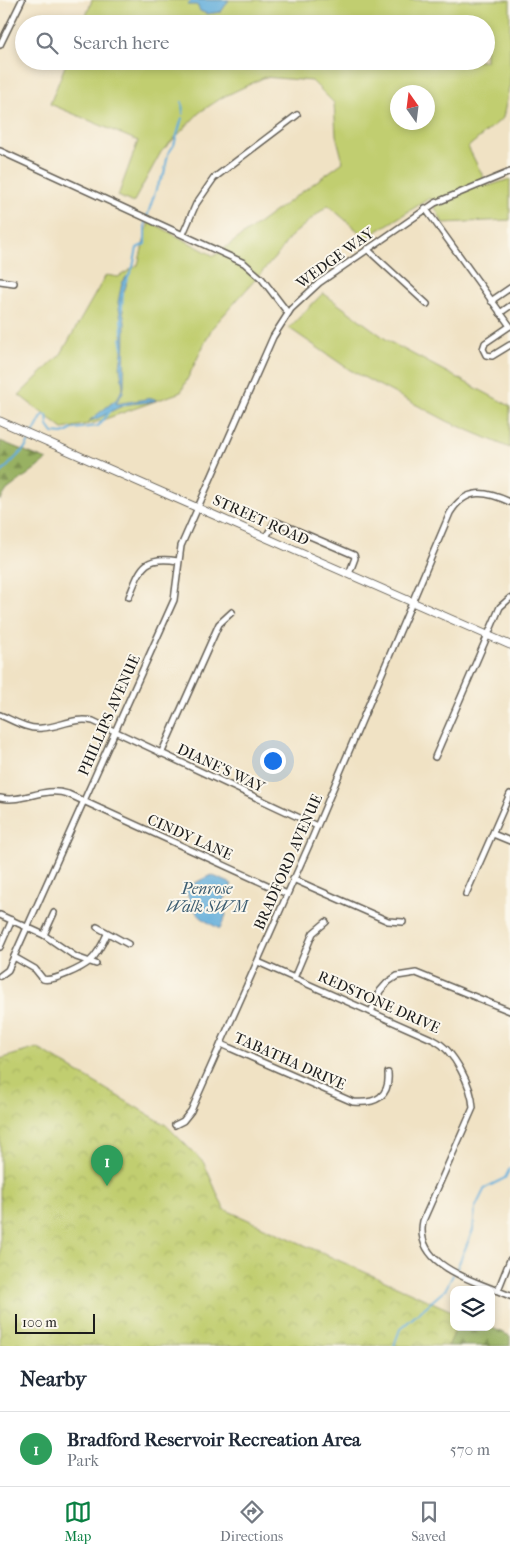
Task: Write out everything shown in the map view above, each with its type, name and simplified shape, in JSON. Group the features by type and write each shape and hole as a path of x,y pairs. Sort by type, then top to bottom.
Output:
{"main road":[{"name":"STREET ROAD","path":"0,421 510,645"}],"street":[{"path":"0,45 22,0"},
{"path":"183,234 196,204 214,178 298,115"},
{"path":"0,151 249,266 288,313"},
{"name":"WEDGE WAY","path":"197,507 273,337 288,313 319,283 425,208 510,172"},
{"path":"425,208 510,326 485,343 483,349 486,354 492,356 510,344"},
{"path":"367,249 427,304"},
{"path":"0,281 14,284"},
{"path":"491,301 510,288"},
{"path":"500,313 510,306"},
{"name":"BRADFORD AVENUE","path":"175,1125 183,1121 191,1111 258,962 414,603 432,553 450,513 458,503 470,495 484,492 510,502"},
{"name":"PHILLIPS AVENUE","path":"0,976 8,970 174,600 181,546 197,507"},
{"path":"266,537 275,521 354,555 355,558 349,574"},
{"path":"129,597 137,577 148,562 155,559 178,561"},
{"path":"435,757 500,607 510,598"},
{"path":"161,754 219,624 232,612"},
{"name":"DIANE'S WAY","path":"0,715 32,728 41,729 85,719 317,826"},
{"name":"CINDY LANE","path":"0,798 15,799 51,790 68,794 287,894"},
{"path":"466,894 510,794"},
{"path":"493,834 510,841"},
{"path":"293,879 388,921 403,922"},
{"path":"44,934 54,913"},
{"path":"0,914 27,928 44,934 76,957 96,964"},
{"path":"0,947 12,920"},
{"path":"294,978 313,933 326,922"},
{"path":"96,927 128,944"},
{"path":"14,957 48,980 53,980 90,961 101,947 107,934"},
{"name":"REDSTONE DRIVE","path":"258,962 446,1047 470,1090 472,1103 470,1118 423,1221 422,1238 429,1254 439,1264 510,1296"},
{"path":"371,1012 380,991 388,982 402,974 416,972 510,1011"},
{"name":"TABATHA DRIVE","path":"221,1044 353,1102 372,1101 384,1095 388,1089 388,1073"},
{"path":"498,1290 510,1260"}],"green space":[{"path":"92,0 510,0 510,83 503,118 468,147 488,186 510,179 510,220 443,223 430,198 366,238 328,205 289,238 279,253 212,328 181,392 94,423 63,429 19,395 61,354 106,275 118,277 138,265 149,221 214,256 343,162 336,135 334,103 312,81 265,77 223,97 200,112 161,152 133,203 118,196 138,141 50,104 63,70 495,70 495,15 86,15"},
{"path":"323,293 390,342 510,406 510,448 449,422 350,370 289,328"},
{"path":"0,441 47,460 7,490 0,501"},
{"path":"37,1048 166,1125 204,1163 224,1209 450,1310 450,1331 455,1331 448,1346 0,1346 0,1059"},
{"path":"495,1329 510,1336 510,1346 448,1346 455,1331 495,1331"}],"water":[{"path":"192,0 229,0 221,12 207,14 200,11 197,5 187,5"},
{"path":"127,276 121,300 125,322 124,386 123,392 116,404 152,398 157,400 126,405 89,421 118,398 123,387 120,367 123,345 122,325 118,302 122,283"},
{"name":"Penrose Walk SWM","path":"211,875 232,884 222,905 226,915 220,929 197,913 185,888"}],"waterway":[{"path":"182,102 183,114"},
{"path":"126,281 133,267 137,248 145,244 145,223 157,186 164,174 168,154 174,145 182,118"},
{"path":"122,308 123,293"},
{"path":"121,318 122,333"},
{"path":"121,338 123,348"},
{"path":"0,474 26,447 43,415 47,415 48,426 53,433 63,434 73,429 98,426 112,409"},
{"path":"457,1268 473,1230 475,1208 485,1188 505,1178 510,1168"},
{"path":"394,1346 400,1329 445,1290 453,1275"}],"place":[{"name":"Bradford Reservoir Recreation Area","path":"107,1186"}]}
